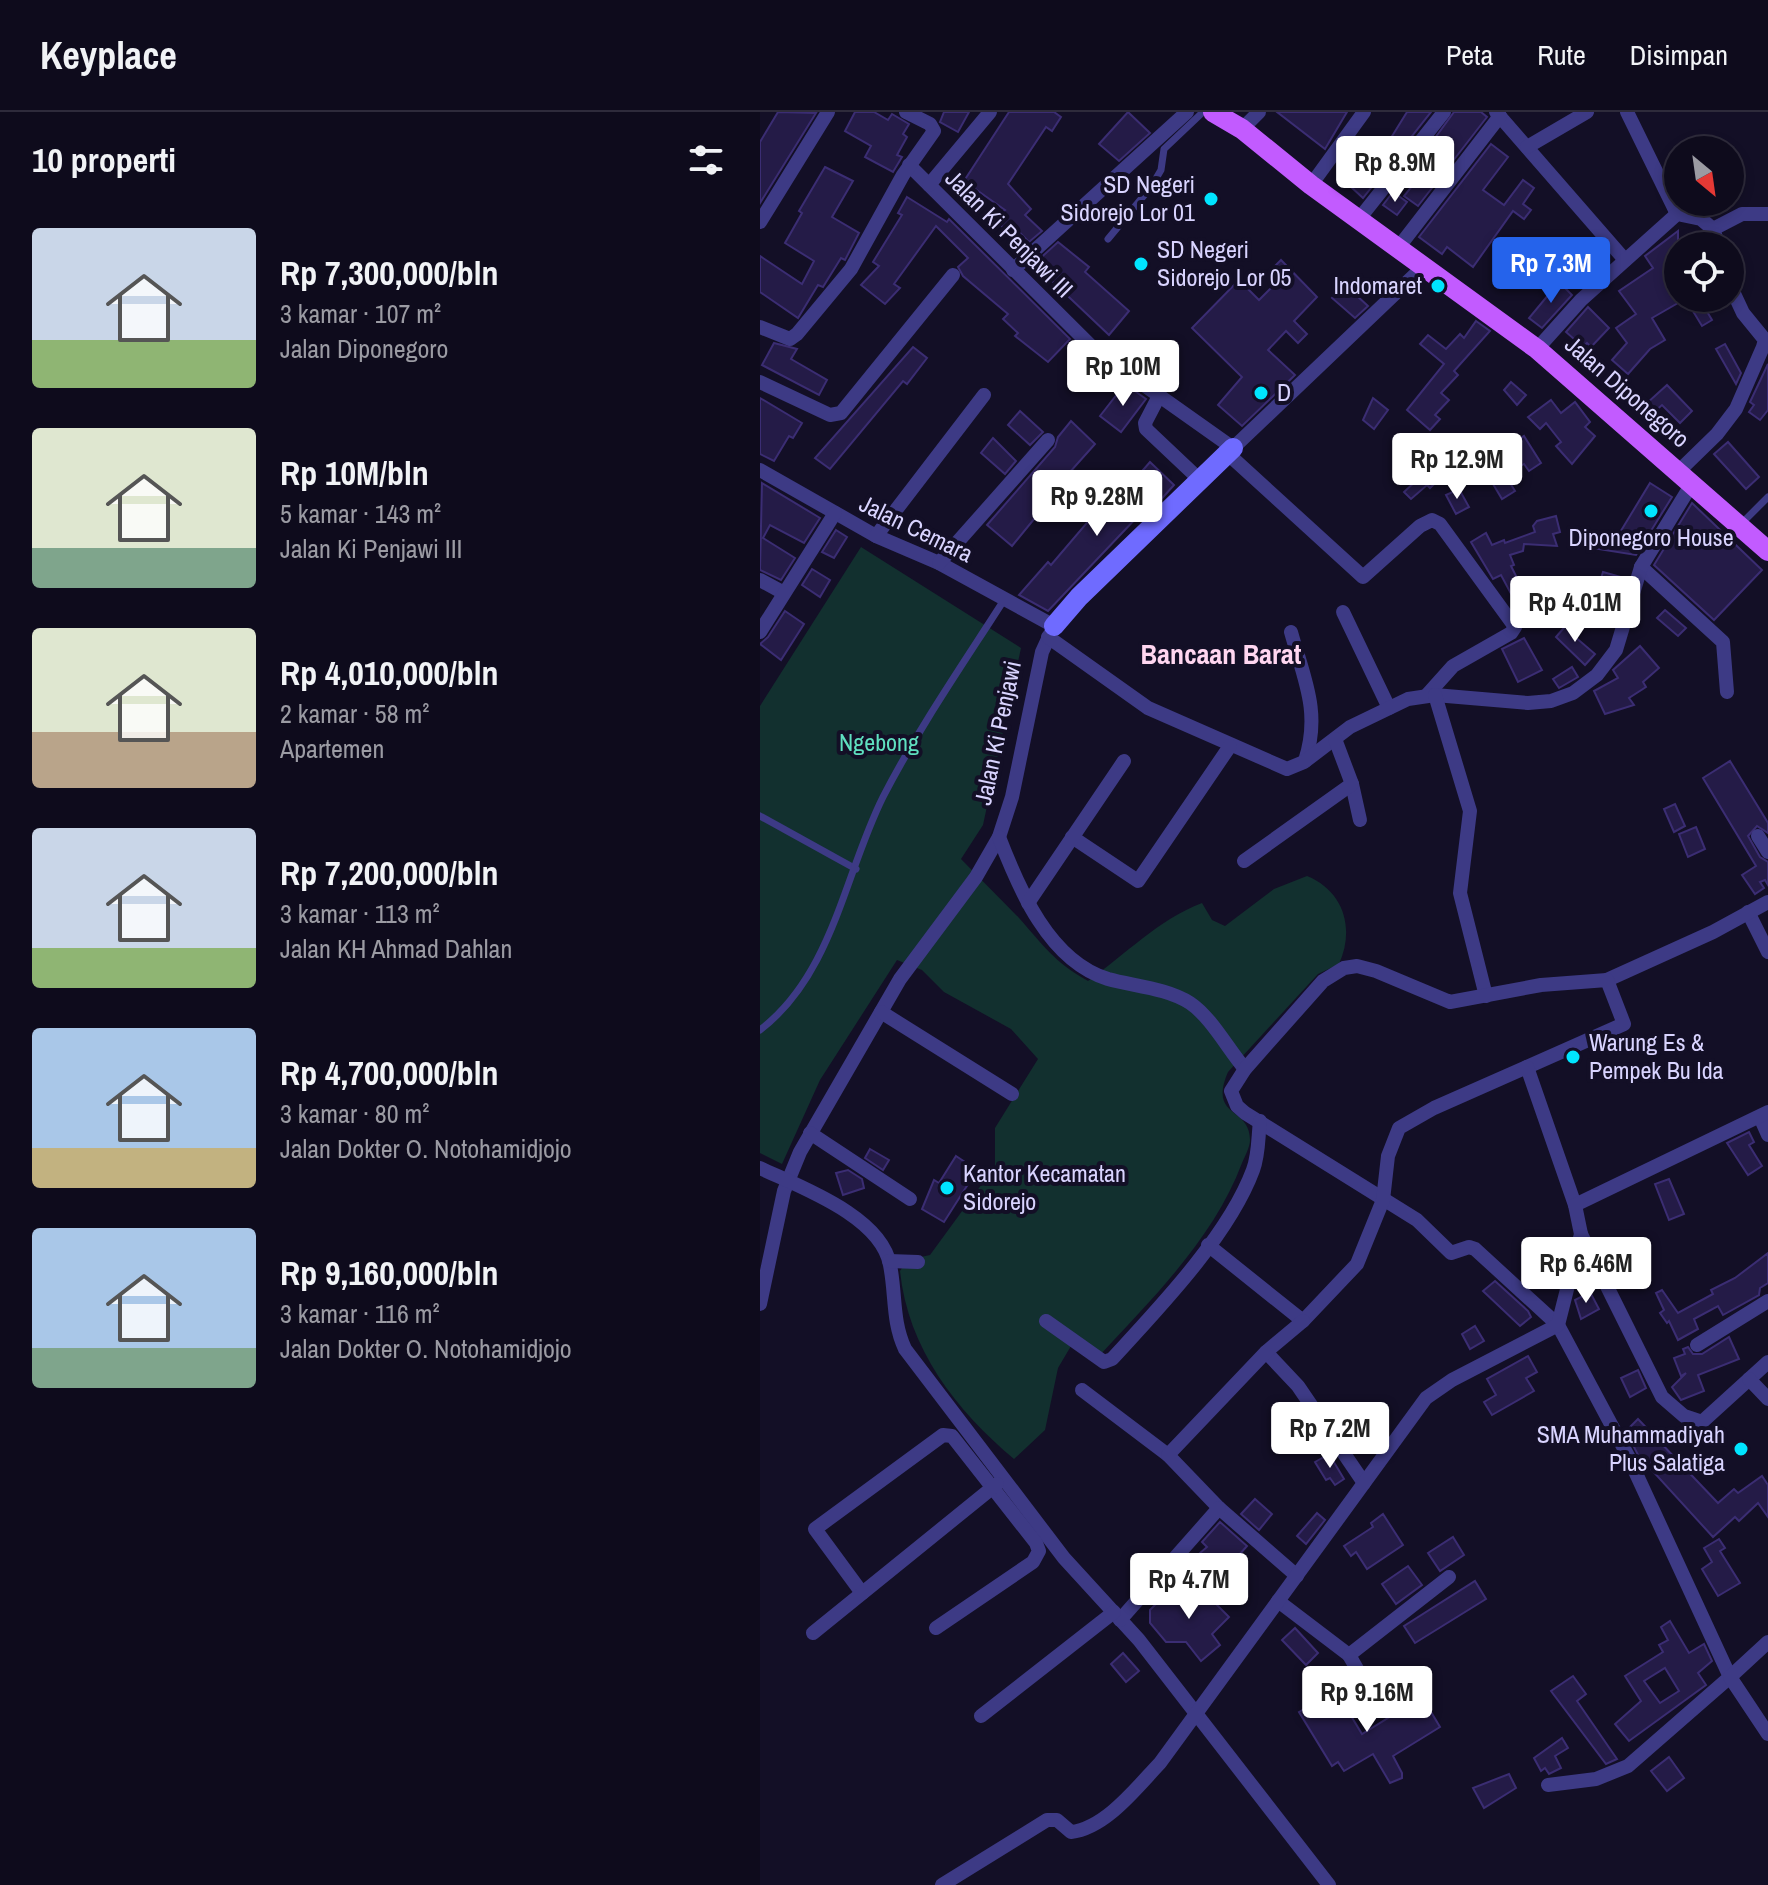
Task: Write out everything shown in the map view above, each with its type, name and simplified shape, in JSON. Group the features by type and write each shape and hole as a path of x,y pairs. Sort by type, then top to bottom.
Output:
{"main road":[{"name":"Jalan Diponegoro","path":"1213,112 1242,129 1311,185 1537,349 1686,476 1768,551"}],"street":[{"path":"760,222 828,112"},
{"path":"760,327 790,339 851,269 909,165 934,130 930,124 906,112"},
{"path":"929,185 990,112"},
{"path":"1013,270 1187,112"},
{"path":"1242,129 1259,112"},
{"path":"1311,185 1364,112"},
{"path":"1359,219 1444,112"},
{"path":"1527,147 1587,112"},
{"path":"1627,112 1664,187"},
{"path":"1398,248 1498,114 1625,260"},
{"name":"Jalan Ki Penjawi III","path":"909,165 1096,351 1230,451 1363,577 1420,526 1432,520 1440,524 1515,627 1511,633 1453,666 1431,695"},
{"path":"1713,229 1745,213 1768,214"},
{"path":"1537,349 1559,322 1675,216"},
{"path":"1687,216 1701,219 1714,232"},
{"name":"Jalan Ki Penjawi","path":"760,1304 787,1181 810,1133 881,1012 976,877 999,837 1051,632 1079,597 1423,267"},
{"path":"760,382 830,415 841,413 953,275"},
{"path":"1304,762 1350,727 1389,708 1431,695 1528,703 1551,701 1573,693 1597,675 1616,650 1641,567 1686,476 1736,409 1763,347 1765,340 1743,312"},
{"path":"876,536 984,395"},
{"path":"1159,396 1145,423 1146,429 1200,480"},
{"path":"939,563 1048,440"},
{"name":"Jalan Cemara","path":"760,470 876,536 939,563 1005,598 1148,708 1281,768 1304,762"},
{"path":"760,632 835,513"},
{"path":"1641,567 1723,642 1727,692"},
{"path":"760,580 784,593"},
{"path":"1343,612 1389,708"},
{"path":"1291,632 1313,711 1311,742 1304,762"},
{"path":"1431,695 1470,811 1460,893 1486,996"},
{"path":"1335,739 1352,784 1360,820"},
{"path":"1072,837 1138,881 1230,746"},
{"path":"1028,903 1124,761"},
{"path":"1244,861 1352,784"},
{"path":"1758,836 1768,852"},
{"path":"999,837 1028,903 1061,946 1082,967 1104,978 1191,1004 1245,1069"},
{"path":"1768,902 1713,932 1607,980 1541,985 1450,1002 1376,971 1357,966 1344,968 1323,981 1245,1069 1231,1096 1240,1109 1417,1220 1451,1253 1469,1247 1475,1249 1558,1325 1628,1456 1730,1677 1768,1734"},
{"path":"1748,912 1768,952"},
{"path":"1168,1455 1266,1352 1303,1321 1357,1264 1383,1200 1388,1156 1399,1128 1434,1108 1624,1024 1607,980"},
{"path":"881,1012 1012,1094"},
{"path":"1527,1067 1575,1205 1581,1234 1667,1403 1684,1416 1702,1422 1768,1362"},
{"path":"1575,1205 1764,1114 1768,1135"},
{"path":"1046,1321 1108,1362 1156,1312 1208,1245 1253,1171 1260,1121"},
{"path":"810,1133 910,1199"},
{"path":"762,1173 787,1181 854,1218 881,1241 889,1261 894,1321 905,1349 1064,1558 1198,1712 1243,1778 1329,1885"},
{"path":"942,1885 1047,1820 1057,1820 1076,1833 1116,1808 1160,1763 1433,1392 1558,1325 1581,1234"},
{"path":"1208,1245 1303,1321"},
{"path":"889,1261 918,1262"},
{"path":"1697,1345 1768,1301"},
{"path":"1266,1352 1298,1386 1364,1483"},
{"path":"1749,1379 1768,1399"},
{"path":"1082,1390 1168,1455 1219,1508 1297,1576"},
{"path":"862,1593 817,1535 818,1524 948,1434 1036,1543 1037,1556 936,1628"},
{"path":"813,1633 1004,1479"},
{"path":"981,1716 1117,1616 1219,1508"},
{"path":"1349,1655 1449,1577"},
{"path":"1278,1601 1349,1655 1373,1697"},
{"path":"1548,1785 1596,1779 1628,1766 1768,1642"}],"lane":[{"path":"1108,239 1151,187 1161,170 1164,149 1203,112"},
{"path":"1739,525 1768,497"},
{"path":"760,1030 791,1003 836,920 883,798 1005,598"},
{"path":"760,816 856,869"}],"green space":[{"name":"Ngebong","path":"861,547 1021,648 983,825 961,859 1066,967 1088,981 1157,928 1186,910 1202,903 1212,920 1225,926 1274,889 1307,876 1330,891 1338,901 1346,925 1344,951 1339,964 1318,974 1228,1072 1223,1098 1244,1122 1250,1143 1215,1217 1180,1266 1099,1356 1071,1346 1058,1368 1045,1430 1014,1459 973,1420 938,1376 913,1326 900,1271 907,1260 930,1255 995,1166 995,1128 1038,1059 1011,1029 944,992 922,970 897,960 820,1080 782,1164 760,1153 760,706"}],"building":[{"path":"778,112 816,113 760,203 760,142"},
{"path":"855,112 874,112 888,120 892,114 909,124 903,134 907,137 897,155 902,157 893,172 865,157 871,146 845,131"},
{"path":"944,112 969,112 958,132 940,122"},
{"path":"1009,112 1054,112 1061,117 1052,131 1046,127 1008,184 1031,209 1025,215 1042,231 1029,242 1013,226 1008,232 994,219 1005,210 964,181"},
{"path":"1128,112 1150,133 1119,161 1099,144"},
{"path":"1277,112 1347,112 1325,149"},
{"path":"1407,112 1431,112 1363,198 1349,185 1356,174 1366,181 1395,144 1389,141"},
{"path":"1454,112 1481,112 1487,117 1418,206 1404,196 1425,170 1416,164"},
{"path":"1491,144 1508,157 1483,190 1504,205 1523,180 1534,188 1523,204 1531,210 1524,219 1513,211 1473,267 1447,247 1442,254 1419,237"},
{"path":"825,167 853,181 832,217 859,233 845,260 841,258 823,287 818,285 798,318 760,292 760,256 802,284 814,261 785,243 802,213 799,211"},
{"path":"1393,192 1407,202 1397,215 1383,205"},
{"path":"907,197 947,222 949,219 1070,339 1048,362 1015,336 1018,333 1003,319 1008,314 963,276 958,267 968,258 936,226 894,284 900,288 885,304 861,285 879,266 873,262 902,215 898,213"},
{"path":"1058,242 1089,267 1085,272 1129,311 1109,335 1034,264"},
{"path":"1664,242 1664,311 1652,318 1665,340 1650,349 1628,374 1612,360 1627,343 1616,328 1636,314 1619,291 1653,268 1645,256"},
{"path":"1281,260 1317,297 1294,321 1307,334 1298,343 1286,331 1268,350 1295,375 1242,426 1218,405 1242,377 1192,328 1239,280 1259,300 1282,277 1273,268"},
{"path":"1559,282 1572,295 1542,328 1529,318"},
{"path":"1344,284 1368,306 1355,318 1332,298"},
{"path":"1588,307 1609,328 1591,347 1587,343 1583,347 1566,332"},
{"path":"1694,312 1707,312 1712,320 1702,326"},
{"path":"1476,321 1490,331 1454,371 1458,375 1441,393 1449,400 1435,415 1440,419 1430,430 1407,410 1444,364 1420,344 1428,335 1446,349 1460,334 1464,338"},
{"path":"774,343 797,349 791,359 827,380 819,395 762,365"},
{"path":"1725,344 1741,373 1736,384 1716,349"},
{"path":"913,347 927,358 907,384 903,381 830,469 815,458"},
{"path":"1768,364 1768,410 1760,420 1749,412 1754,405 1750,402"},
{"path":"1511,382 1526,395 1517,405 1504,390"},
{"path":"1125,384 1146,399 1121,432 1100,416"},
{"path":"1667,385 1692,411 1680,423 1662,405 1654,412 1647,403"},
{"path":"760,398 802,423 793,438 789,436 774,461 760,454"},
{"path":"1373,398 1388,410 1374,429 1363,420"},
{"path":"1551,400 1561,413 1575,402 1590,422 1585,427 1595,436 1572,464 1556,446 1561,442 1546,423 1540,429 1528,417"},
{"path":"1020,411 1043,432 1030,445 1008,425"},
{"path":"1071,421 1095,444 1036,510 1039,513 1012,546 987,525 1055,447 1058,437"},
{"path":"1524,436 1541,463 1529,471 1524,464 1505,475 1515,491 1502,499 1487,474 1491,472 1488,466 1497,460 1494,455"},
{"path":"993,438 1016,461 1005,474 981,453"},
{"path":"1728,442 1759,477 1746,489 1714,454"},
{"path":"1446,453 1456,463 1430,488 1427,485 1411,499 1404,492"},
{"path":"1150,462 1174,485 1156,505 1143,517 1140,514 1048,611 1019,595 1048,562 1051,565 1103,504 1109,509"},
{"path":"762,483 820,518 804,543 770,525 763,538 795,558 781,580 760,570"},
{"path":"1650,483 1672,497 1636,555 1592,548 1594,532 1619,534"},
{"path":"1459,489 1469,507 1456,514 1446,495"},
{"path":"1692,503 1762,570 1714,620 1654,565"},
{"path":"1556,516 1560,532 1553,534 1557,546 1524,544 1523,551 1510,555 1514,565 1511,566 1526,596 1538,595 1539,605 1548,603 1551,617 1524,621 1520,601 1516,603 1501,575 1493,579 1471,542 1486,533 1492,545 1504,540 1505,543 1535,532 1533,526 1537,521"},
{"path":"836,530 847,537 834,558 822,552"},
{"path":"812,569 830,580 820,597 802,585"},
{"path":"1603,572 1624,578 1621,591 1599,585"},
{"path":"1665,610 1686,628 1678,636 1657,618"},
{"path":"785,611 804,624 781,660 760,644"},
{"path":"1569,622 1579,630 1574,636 1595,654 1585,665 1556,637"},
{"path":"1524,638 1542,670 1518,682 1502,649"},
{"path":"1640,646 1659,668 1643,682 1646,687 1629,698 1634,705 1605,714 1594,691 1618,678 1613,670"},
{"path":"1572,667 1578,677 1559,688 1553,679"},
{"path":"1730,761 1768,823 1768,833 1757,826 1748,836 1760,857 1768,862 1768,885 1765,880 1760,882 1764,888 1755,894 1742,875 1756,866 1703,778"},
{"path":"1675,804 1685,826 1674,832 1664,809"},
{"path":"1696,827 1705,849 1688,857 1679,834"},
{"path":"1749,1132 1754,1142 1749,1145 1762,1166 1748,1175 1727,1143"},
{"path":"870,1149 889,1160 883,1170 865,1158"},
{"name":"Kantor Kecamatan Sidorejo","path":"956,1156 977,1170 944,1222 922,1209 934,1180 939,1183"},
{"path":"848,1170 862,1179 864,1188 843,1195 836,1173"},
{"path":"1669,1179 1684,1214 1669,1220 1655,1184"},
{"path":"1768,1253 1768,1283 1760,1288 1759,1295 1723,1315 1718,1306 1694,1319 1698,1329 1678,1340 1669,1321 1667,1323 1660,1313 1664,1310 1656,1293 1662,1290 1678,1313 1713,1294 1711,1290 1735,1278"},
{"path":"1495,1281 1528,1311 1531,1317 1520,1326 1483,1291"},
{"path":"1590,1292 1599,1309 1581,1319 1575,1300"},
{"path":"1475,1326 1484,1341 1470,1349 1462,1334"},
{"path":"1729,1337 1739,1359 1698,1375 1704,1391 1681,1400 1672,1387 1686,1373 1681,1376 1674,1358 1685,1354 1683,1349 1688,1347 1693,1354 1702,1354"},
{"path":"1528,1356 1537,1372 1526,1378 1534,1391 1492,1415 1484,1402 1496,1395 1487,1379"},
{"path":"1638,1370 1646,1388 1630,1397 1621,1378"},
{"path":"1638,1419 1718,1503 1734,1489 1738,1493 1762,1476 1768,1485 1768,1517 1758,1503 1739,1521 1735,1517 1713,1537 1638,1455 1626,1431"},
{"path":"1329,1454 1344,1479 1335,1485 1330,1478 1326,1480 1315,1462"},
{"path":"1255,1499 1272,1514 1259,1530 1241,1514"},
{"path":"1317,1513 1325,1520 1306,1544 1297,1536"},
{"path":"1383,1514 1403,1545 1367,1569 1356,1552 1351,1556 1344,1546 1373,1527 1371,1523"},
{"path":"1220,1522 1247,1546 1214,1583 1217,1587 1209,1595 1184,1567 1207,1547 1202,1542"},
{"path":"1453,1537 1464,1555 1440,1571 1428,1553"},
{"path":"1719,1539 1725,1548 1720,1551 1740,1583 1718,1596 1702,1569 1712,1562 1704,1548"},
{"path":"1408,1566 1422,1585 1396,1604 1382,1584"},
{"path":"1475,1581 1486,1599 1415,1643 1404,1626"},
{"path":"1169,1591 1205,1593 1229,1617 1212,1634 1220,1645 1201,1661 1186,1642 1166,1642 1150,1623 1150,1610"},
{"path":"1670,1621 1689,1653 1704,1644 1712,1661 1698,1673 1706,1685 1629,1741 1615,1724 1641,1701 1625,1676 1663,1652 1659,1645 1668,1640 1661,1627","holes":["1665,1668 1679,1691 1660,1703 1644,1681"]},
{"path":"1295,1628 1318,1653 1306,1665 1282,1640"},
{"path":"1123,1653 1139,1671 1126,1682 1111,1664"},
{"path":"1417,1671 1429,1690 1419,1696 1408,1677"},
{"path":"1573,1676 1586,1694 1577,1701 1617,1759 1606,1764 1551,1691"},
{"path":"1336,1691 1362,1734 1422,1697 1440,1727 1393,1756 1402,1778 1390,1783 1373,1754 1344,1771 1338,1762 1332,1766 1299,1712"},
{"path":"1562,1738 1568,1748 1555,1756 1561,1768 1549,1774 1545,1768 1541,1771 1534,1758"},
{"path":"1669,1757 1684,1778 1667,1791 1651,1771"},
{"path":"1509,1774 1516,1788 1484,1808 1473,1788"}],"place":[{"name":"SD Negeri Sidorejo Lor 01","path":"1211,199"},
{"name":"SD Negeri Sidorejo Lor 05","path":"1141,264"},
{"name":"Indomaret","path":"1438,286"},
{"name":"D","path":"1261,393"},
{"name":"Diponegoro House","path":"1651,511"},
{"name":"Warung Es & Pempek Bu Ida","path":"1573,1057"},
{"name":"Kantor Kecamatan Sidorejo","path":"947,1188"},
{"name":"SMA Muhammadiyah Plus Salatiga","path":"1741,1449"}],"district":[{"name":"Bancaan Barat","path":"1221,654"}]}
